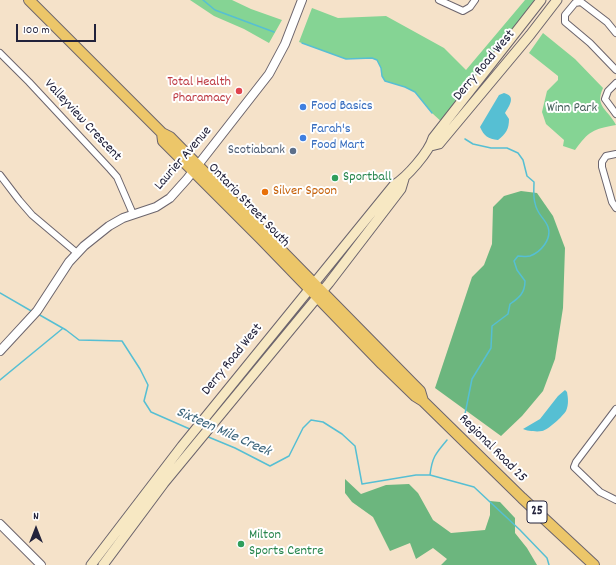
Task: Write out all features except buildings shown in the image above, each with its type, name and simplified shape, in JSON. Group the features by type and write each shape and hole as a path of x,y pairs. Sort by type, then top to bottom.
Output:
{"main road":[{"name":"Ontario Street South","path":"28,0 162,133 163,141 196,168 320,294"},
{"name":"Derry Road West","path":"91,565 203,420 394,185 404,179 431,146 433,138 541,0"},
{"name":"Derry Road West","path":"431,146 439,144 530,35 557,0"},
{"name":"Derry Road West","path":"103,565 164,483 320,294 401,189 404,179"},
{"name":"Regional Road 25","path":"320,294 382,364 415,396 424,401 522,498 594,565"}],"street":[{"name":"Laurier Avenue","path":"0,351 30,321 45,301 69,262 95,236 123,218 156,207 170,198 196,168 269,74 285,44 302,0"},
{"path":"439,0 463,11 470,7 475,0"},
{"path":"616,32 581,2 575,3 565,15 565,22 590,43 616,70"},
{"name":"Valleyview Crescent","path":"0,53 110,168 117,177 133,214"},
{"path":"616,83 608,91 605,99 616,114"},
{"path":"616,154 606,156 602,167 612,202 616,208"},
{"path":"0,175 32,215 77,253"},
{"path":"616,410 575,463 574,467 600,492 616,500"},
{"path":"0,524 41,565"}],"green space":[{"path":"190,0 232,0 251,9 282,20 269,43 244,29 214,16"},
{"path":"525,0 544,0 445,125 432,113 415,92 405,87 385,81 377,60 372,58 346,59 299,42 312,8 338,18 386,16 444,48 466,70"},
{"name":"Winn Park","path":"543,33 575,59 603,88 600,100 601,104 616,125 592,132 575,150 563,146 564,140 546,124 542,112 547,91 558,80 558,76 529,53"},
{"path":"521,191 537,193 553,216 565,248 563,308 555,359 543,391 522,416 501,436 435,388 472,277 484,265 492,244 493,207 504,196"},
{"path":"345,479 361,494 386,485 409,484 418,493 433,520 451,533 485,530 490,515 490,501 500,502 515,518 515,533 527,548 537,565 441,565 447,559 433,548 416,559 410,543 390,551 373,517 352,502 345,493"}],"water":[{"path":"504,93 508,94 511,99 505,113 509,119 508,126 503,136 498,140 495,140 489,138 483,133 480,127 499,95"},
{"path":"565,390 567,392 568,406 566,411 559,419 542,431 523,429 540,419 558,396"}],"waterway":[{"path":"203,0 215,10 274,32"},
{"path":"302,43 346,59 372,58 377,60 385,81 405,87 415,92 432,113"},
{"path":"463,424 472,379 491,348 492,326 508,314 510,304 519,297 524,289 525,281 517,270 514,261 518,256 530,256 542,248 547,240 549,232 547,224 536,207 534,198 534,182 527,176 523,160 518,153 507,148 491,148 473,144 465,139"},
{"name":"Sixteen Mile Creek","path":"0,293 33,312"},
{"name":"Sixteen Mile Creek","path":"38,314 66,330 79,340 122,341 140,369 148,385 144,401 151,412 192,430"},
{"path":"0,380 62,329"},
{"name":"Sixteen Mile Creek","path":"206,436 235,448 270,466 289,456 303,428 311,420 323,422 342,434 355,446 362,484 416,475 430,475 474,487 520,530 547,558 549,565"},
{"path":"430,475 435,456 447,440"}],"place":[{"name":"Total Health Pharamacy","path":"239,91"},
{"name":"Food Basics","path":"303,107"},
{"name":"Farah's Food Mart","path":"303,138"},
{"name":"Scotiabank","path":"293,151"},
{"name":"Sportball","path":"335,178"},
{"name":"Silver Spoon","path":"265,192"},
{"name":"Milton Sports Centre","path":"241,544"}]}
